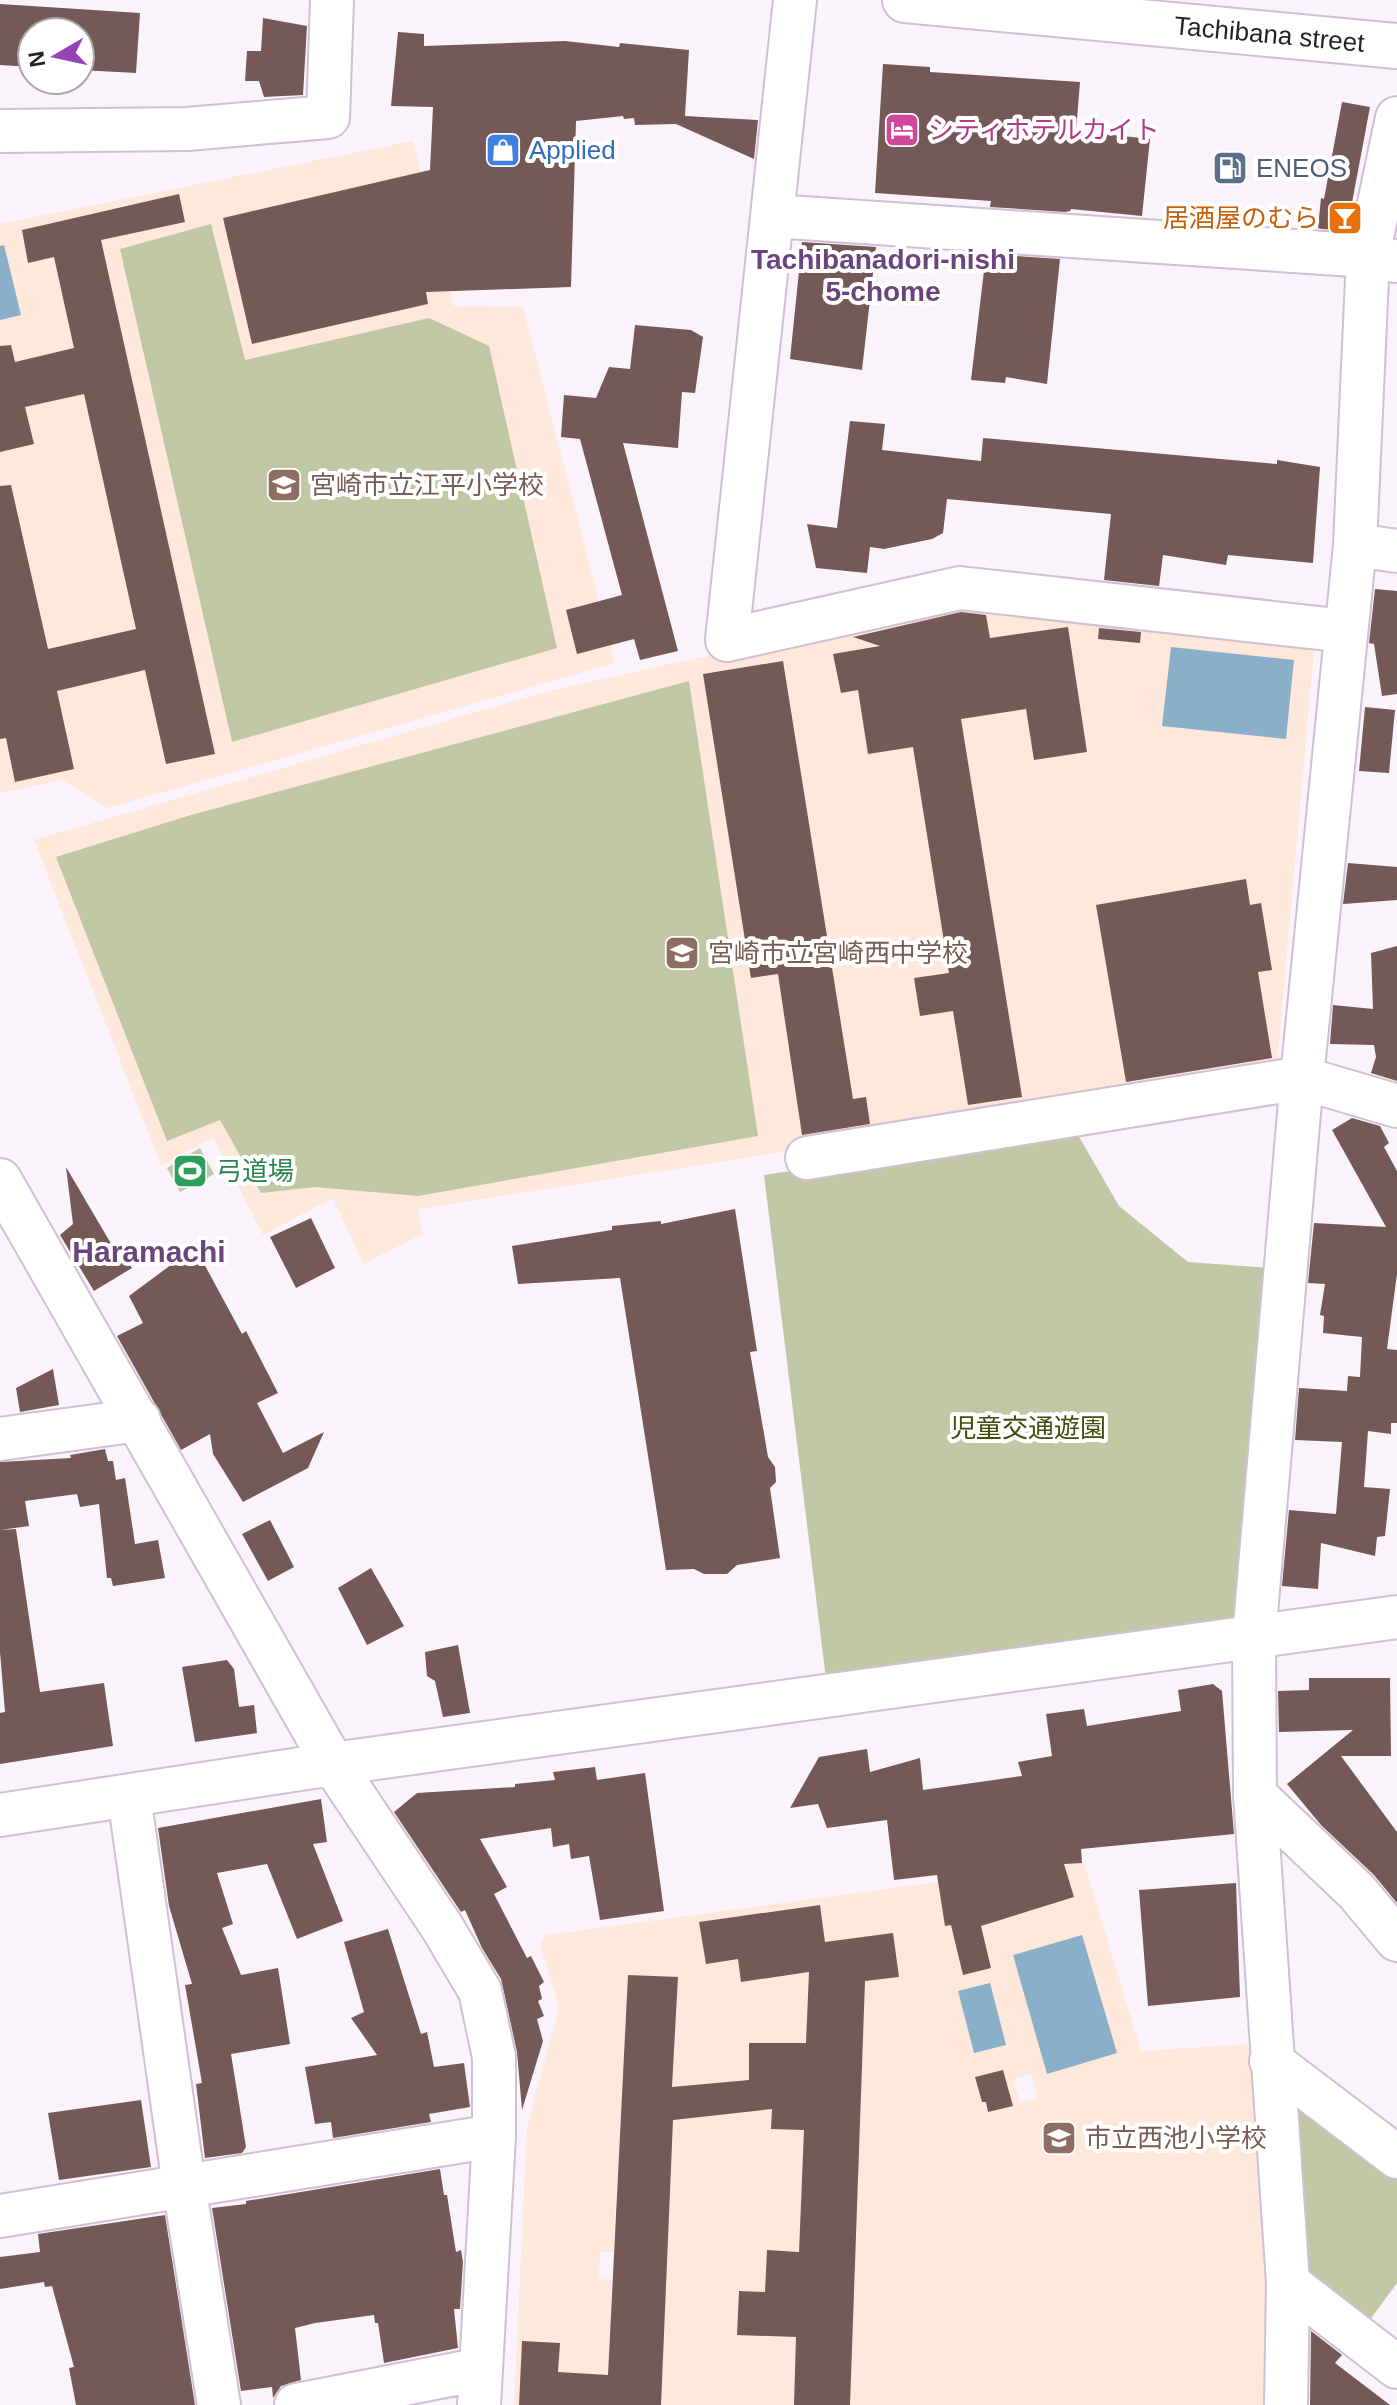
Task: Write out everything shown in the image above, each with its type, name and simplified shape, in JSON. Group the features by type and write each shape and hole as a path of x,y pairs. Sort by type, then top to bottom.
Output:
{"highway":[{"name":"Tachibana street","path":"905,0 1397,46"}],"street":[{"path":"0,131 187,129 328,117 332,0"},
{"path":"795,0 727,640 960,588 1346,631"},
{"path":"1286,2405 1288,2283 1255,1795 1254,1637 1302,1078 1397,118"},
{"path":"773,216 1383,259"},
{"path":"1355,545 1397,551"},
{"path":"807,1158 1302,1078 1397,1106"},
{"path":"0,1180 11,1220 139,1420 333,1764 442,1927 480,1991 494,2057 494,2136 480,2387 296,2405"},
{"path":"0,1439 139,1420"},
{"path":"0,1815 333,1764 1396,1617"},
{"path":"1255,1795 1357,1892 1397,1940"},
{"path":"129,1796 184,2185 219,2405"},
{"path":"1271,2061 1397,2157"},
{"path":"0,2216 494,2136"},
{"path":"1288,2283 1397,2367"}],"shaded area":[{"name":"宮崎市立江平小学校","path":"413,141 454,306 523,307 615,663 107,808 63,780 0,793 0,224"},
{"name":"宮崎市立宮崎西中学校","path":"959,600 1315,639 1277,1065 1264,1077 418,1209 423,1234 363,1264 333,1198 263,1235 213,1137 161,1165 34,840 549,691"},
{"name":"市立西池小学校","path":"1084,1862 1141,2051 1251,2044 1266,2256 1265,2405 661,2405 671,2145 619,2143 613,2252 600,2252 599,2279 612,2280 607,2405 521,2370 519,2405 514,2405 527,2127 559,2007 540,1945 547,1935","holes":["820,1905 829,1970 742,1982 738,1959 721,1961 715,1920","892,1933 899,1977 881,1979 874,1936","628,1975 678,1978 670,2132 620,2130","864,2010 851,2362 796,2360 796,2337 737,2334 739,2291 798,2293 765,2283 767,2251 799,2252 804,2130","1003,2070 1013,2105 988,2112 986,2102 982,2102 975,2077","1031,2074 1037,2098 1020,2102 1013,2079","522,2342 559,2343 559,2366 521,2365"]}],"green space":[{"path":"211,224 245,360 429,318 489,346 557,648 232,742 120,249"},
{"path":"689,681 758,1136 418,1196 315,1187 261,1193 220,1120 167,1141 56,857 191,815"},
{"name":"児童交通遊園","path":"1074,1128 1119,1206 1188,1262 1271,1268 1241,1640 828,1695 764,1175"},
{"name":"弓道場","path":"200,1148 214,1174 180,1192 167,1168"},
{"path":"1299,2101 1397,2178 1397,2283 1369,2321 1302,2268 1290,2103"}],"water":[{"path":"4,245 21,315 0,320 0,246"},
{"path":"1171,647 1294,660 1286,739 1162,726"},
{"path":"1082,1935 1117,2053 1047,2074 1013,1955"},
{"path":"990,1983 1006,2045 974,2053 958,1991"}],"building":[{"path":"0,4 140,13 136,73 96,71 96,16 16,16 16,66 0,65"},
{"path":"263,18 307,26 303,95 264,97 259,81 245,81 247,51 261,51"},
{"path":"398,32 424,34 424,46 565,41 689,50 685,116 758,120 754,159 676,124 635,125 634,118 624,119 623,116 576,121 571,287 426,292 428,304 252,344 223,218 430,170 433,107 391,106"},
{"path":"883,64 930,67 930,72 1080,82 1076,131 1150,139 1142,216 1071,209 1065,212 990,207 991,201 875,193"},
{"path":"1342,102 1370,107 1348,224 1340,230 1322,229 1318,228 1321,198 1324,199"},
{"path":"179,194 185,222 101,240 215,754 166,764 145,670 57,691 74,769 15,782 6,738 0,739 0,486 11,485 48,649 136,629 84,394 25,407 34,444 0,452 0,346 11,345 15,362 74,348 54,257 28,263 22,230"},
{"path":"802,242 876,247 862,370 790,359"},
{"path":"986,254 1060,259 1047,384 1006,377 1005,383 971,380"},
{"path":"635,325 691,330 703,337 695,393 682,392 678,448 623,443 678,651 640,660 634,639 577,654 566,610 622,595 580,439 561,437 564,395 596,398 609,367 630,369"},
{"path":"850,421 885,424 882,450 981,461 983,438 1277,464 1277,460 1320,467 1313,563 1228,555 1226,565 1163,555 1159,586 1104,580 1111,514 947,499 943,533 932,539 884,549 870,547 867,573 816,568 807,524 837,528"},
{"path":"1375,589 1397,591 1397,694 1382,696 1374,644 1369,643"},
{"path":"961,612 986,615 990,638 1068,627 1087,752 1034,760 1026,709 961,719 1022,1097 968,1105 953,1011 920,1016 914,978 949,973 913,747 868,754 858,690 841,693 833,654 880,646 853,637"},
{"path":"1099,628 1141,632 1140,643 1098,639"},
{"path":"783,661 853,1099 866,1097 870,1124 802,1135 778,974 751,978 703,674"},
{"path":"1365,707 1395,710 1389,773 1359,771"},
{"path":"1348,863 1397,867 1397,900 1343,904"},
{"path":"1246,879 1250,905 1261,903 1272,970 1258,972 1272,1058 1126,1082 1096,905"},
{"path":"1397,946 1397,1081 1371,1073 1376,1057 1374,1045 1330,1044 1333,1005 1373,1009 1371,953"},
{"path":"1352,1118 1380,1126 1389,1143 1384,1147 1397,1171 1397,1274 1387,1349 1397,1350 1397,1423 1391,1423 1391,1434 1368,1431 1364,1487 1390,1489 1385,1536 1377,1537 1375,1556 1321,1543 1318,1589 1282,1586 1289,1510 1336,1514 1342,1442 1295,1440 1299,1388 1347,1391 1348,1376 1360,1377 1362,1337 1323,1333 1324,1316 1320,1315 1325,1284 1308,1283 1314,1223 1386,1227 1332,1130"},
{"path":"66,1167 113,1247 117,1244 132,1268 94,1291 60,1235 73,1224"},
{"path":"735,1209 757,1351 750,1352 768,1457 775,1467 776,1482 770,1488 780,1558 737,1565 727,1574 704,1574 694,1569 666,1570 620,1278 518,1284 512,1246 612,1230 612,1226 661,1221 661,1224"},
{"path":"311,1218 335,1268 296,1288 270,1237"},
{"path":"195,1247 242,1334 246,1331 278,1393 257,1403 283,1453 324,1432 308,1468 243,1502 213,1454 210,1434 181,1450 117,1336 143,1323 129,1296"},
{"path":"53,1369 59,1405 20,1412 16,1388"},
{"path":"105,1449 108,1461 113,1461 116,1480 125,1478 135,1544 158,1540 165,1578 113,1586 111,1578 107,1578 99,1504 80,1507 77,1494 25,1501 29,1526 0,1530 0,1462 71,1458 70,1455"},
{"path":"270,1520 294,1567 268,1581 242,1534"},
{"path":"16,1529 40,1692 104,1683 113,1746 0,1764 0,1713 5,1712 0,1652 0,1530"},
{"path":"371,1568 404,1626 367,1645 338,1588"},
{"path":"458,1645 470,1713 443,1717 435,1681 427,1676 425,1652"},
{"path":"227,1660 234,1669 239,1707 254,1705 257,1733 195,1742 182,1667"},
{"path":"1309,1678 1390,1678 1391,1756 1341,1756 1397,1832 1397,1903 1374,1875 1321,1825 1287,1784 1353,1730 1279,1732 1278,1691 1309,1690"},
{"path":"1213,1684 1222,1691 1234,1834 1081,1849 1082,1863 1064,1864 1074,1897 981,1926 991,1968 963,1975 951,1925 945,1926 937,1875 894,1880 887,1820 827,1828 818,1804 790,1808 819,1757 867,1749 870,1772 920,1758 923,1790 1022,1776 1018,1762 1052,1756 1046,1714 1084,1709 1087,1726 1181,1711 1178,1690"},
{"path":"595,1767 597,1780 645,1773 664,1911 600,1920 589,1856 571,1859 569,1844 553,1847 551,1828 480,1839 507,1887 494,1894 527,1958 531,1956 544,1982 539,1986 542,1999 538,2001 544,2016 537,2019 543,2041 522,2110 517,2052 501,1979 482,1948 465,1910 461,1912 394,1812 417,1793 515,1787 515,1784 555,1780 553,1772"},
{"path":"321,1799 327,1842 313,1844 343,1921 297,1939 267,1864 217,1873 233,1924 222,1928 241,1975 278,1968 290,2044 231,2054 246,2147 242,2153 205,2158 196,2084 202,2083 185,1985 192,1984 169,1906 158,1828"},
{"path":"1236,1883 1240,1997 1148,2006 1139,1890"},
{"path":"820,1905 825,1942 893,1933 899,1977 865,1981 850,2405 794,2405 796,2337 737,2335 739,2291 765,2292 767,2250 799,2252 804,2130 771,2129 772,2109 673,2120 661,2405 519,2405 522,2341 560,2343 558,2372 608,2375 628,1975 678,1977 672,2087 749,2080 749,2043 806,2043 809,1972 741,1982 738,1959 706,1964 699,1922"},
{"path":"388,1929 421,2034 427,2032 434,2067 464,2063 470,2107 429,2114 431,2122 333,2138 331,2122 315,2124 305,2067 377,2055 351,2018 364,2012 344,1942"},
{"path":"1003,2070 1013,2106 988,2112 975,2077"},
{"path":"141,2100 151,2167 59,2180 48,2113"},
{"path":"440,2169 456,2252 461,2250 463,2262 460,2309 454,2309 458,2348 384,2363 374,2315 315,2323 295,2328 301,2380 281,2386 273,2398 272,2387 241,2391 212,2208"},
{"path":"165,2215 195,2405 76,2405 69,2368 74,2367 52,2286 45,2287 44,2282 0,2289 0,2257 40,2252 38,2234"},
{"path":"1311,2331 1342,2355 1335,2363 1390,2405 1310,2405"}],"place":[{"name":"シティホテルカイト","path":"902,130"},
{"name":"Applied","path":"503,150"},
{"name":"ENEOS","path":"1230,168"},
{"name":"居酒屋のむら","path":"1345,218"},
{"name":"宮崎市立江平小学校","path":"284,485"},
{"name":"宮崎市立宮崎西中学校","path":"682,953"},
{"name":"弓道場","path":"190,1171"},
{"name":"市立西池小学校","path":"1059,2138"}],"district":[{"name":"Tachibanadori-nishi 5-chome","path":"883,275"},
{"name":"Haramachi","path":"149,1252"}]}
